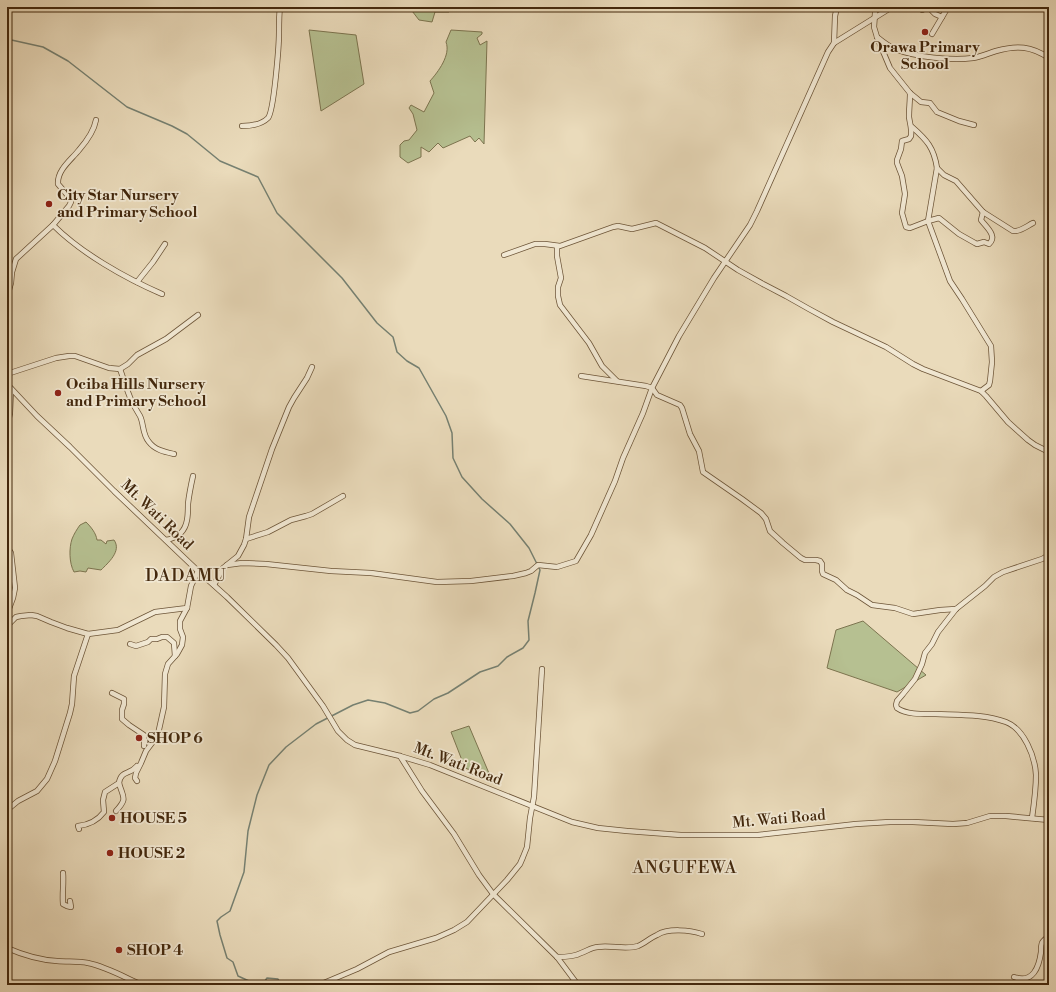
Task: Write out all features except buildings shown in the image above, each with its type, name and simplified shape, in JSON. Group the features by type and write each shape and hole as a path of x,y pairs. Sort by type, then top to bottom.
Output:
{"street":[{"path":"242,126 259,124 270,115 276,73 280,7"},
{"path":"834,43 835,16 837,7"},
{"path":"872,7 874,10 874,27 890,68 910,93 921,102 930,103 937,112 974,125"},
{"path":"227,565 248,563 266,564 377,574 437,582 471,581 513,576 526,574 538,565 557,566 576,561 591,535 612,488 623,458 644,413 652,388 679,336 698,304 758,211 828,52 834,43 892,7"},
{"path":"919,7 922,10 929,8 942,18"},
{"path":"932,34 948,7"},
{"path":"877,37 889,46 896,49 926,57 960,59 973,58 1006,49 1027,48 1035,50 1049,58"},
{"path":"910,93 909,115 910,124 912,127 912,136 902,141 897,160 902,176 905,194 902,213 906,227 910,228 939,218 959,234 975,243 977,244 984,242 989,244 992,240 991,233 981,220 983,212"},
{"path":"7,297 16,259 53,225 69,206 71,202 69,197 58,184 58,178 68,162 86,140 94,127 96,120"},
{"path":"912,127 928,143 933,152 937,168 928,221 950,281 991,346 992,362 990,381 989,385 981,392"},
{"path":"937,168 944,175 956,181 983,212 1014,231 1020,230 1033,223"},
{"path":"504,255 535,244 560,246 613,227 618,226 632,229 655,222 705,248 745,274 815,313 886,347 923,369 981,392 1008,422 1028,440 1049,452"},
{"path":"53,225 63,235 100,261 162,294"},
{"path":"137,282 154,262 165,244"},
{"path":"556,246 561,278 558,287 560,305 589,343 602,366 617,382"},
{"path":"7,374 56,358 69,356 76,356 104,366 120,369 128,364 137,355 166,339 198,315"},
{"path":"214,585 223,568 238,556 244,545 249,517 272,449 289,407 312,367"},
{"path":"120,369 133,403 140,416 143,431 149,442 163,452 174,454"},
{"path":"581,376 646,386 652,388 657,394 680,405 690,434 699,451 703,472 761,513 766,519 770,531 801,558 804,560 820,561 822,564 823,574 836,580 847,590 872,605 895,608 913,614 940,610 956,610"},
{"name":"Mt. Wati Road","path":"7,384 37,416 250,619 288,658 323,706 338,731 347,740 355,745 400,756 456,775 572,822 598,828 687,835 758,835 856,824 890,822 967,823 990,816 1049,820"},
{"path":"7,427 10,413 11,389"},
{"path":"166,540 178,537 186,526 193,476"},
{"path":"246,539 268,532 291,520 312,514 343,496"},
{"path":"7,547 11,553 15,588 7,614"},
{"path":"1032,818 1036,788 1036,773 1029,747 1023,735 1016,727 1007,722 986,717 917,714 903,711 897,708 896,705 897,701 915,679 925,653 932,644 938,632 956,610 998,574 1042,559 1049,555"},
{"path":"146,747 156,739 158,734 164,707 165,674 168,664 182,645 183,637 180,629 180,621 187,608 191,586 198,571"},
{"path":"7,626 16,617 31,615 88,634 118,630 155,612 187,608"},
{"path":"7,810 18,801 38,790 47,779 70,713 74,676 88,634"},
{"path":"130,644 136,646 148,642 151,639 167,637 174,643 175,656"},
{"path":"319,985 357,969 389,952 436,938 454,930 467,922 516,869 528,847 538,751 542,669"},
{"path":"112,693 124,699 122,719 144,735 146,747 145,754 135,775 137,781"},
{"path":"139,741 146,747"},
{"path":"79,829 78,826 100,818 104,812 103,800 105,792 118,783 122,775 135,770 140,762 140,759 145,754"},
{"path":"400,756 493,894 557,957 578,985"},
{"path":"116,811 124,800 118,783"},
{"path":"63,872 63,904 71,907 70,901"},
{"path":"557,957 580,954 598,947 633,947 647,942 657,935 668,932 690,931 702,934"},
{"path":"1014,977 1025,979 1034,973 1039,960 1042,943 1049,936"},
{"path":"7,948 20,954 39,959 95,964 142,985"}],"green space":[{"path":"409,7 453,7 449,12 435,12 432,22 419,20"},
{"path":"309,30 356,35 364,84 321,111"},
{"path":"451,30 482,32 482,34 477,38 480,45 487,41 484,144 479,138 475,142 470,136 443,148 438,143 429,152 421,147 421,157 408,163 400,157 400,145 404,141 409,140 417,130 413,114 409,108 411,105 424,112 434,93 430,81 443,63 447,52 446,42"},
{"path":"86,522 93,530 97,540 101,540 106,544 107,541 114,540 116,548 113,556 101,570 88,568 86,572 74,572 70,560 71,543 80,525"},
{"path":"863,621 926,675 897,692 827,668 836,630"},
{"path":"469,726 491,778 465,768 451,732"}],"waterway":[{"path":"7,39 43,47 68,61 127,107 187,134 220,161 258,177 277,213 342,278 377,323 393,337 397,352 407,361 419,368 446,416 452,433 453,458 462,477 482,499 510,524 529,548 540,570 528,621 529,640 523,648 507,657 498,666 480,672 448,693 434,699 418,711 410,713 385,703 368,700 353,705 316,724 286,747 269,765 257,795 248,831 244,872 230,911 217,921 227,958 233,962 238,976 249,981 249,985"},
{"path":"262,985 267,978 278,979 281,985"}],"place":[{"name":"Orawa Primary School","path":"925,32"},
{"name":"City Star Nursery and Primary School","path":"49,204"},
{"name":"Ociba Hills Nursery and Primary School","path":"58,393"},
{"name":"SHOP 6","path":"139,738"},
{"name":"HOUSE 5","path":"112,818"},
{"name":"HOUSE 2","path":"110,853"},
{"name":"SHOP 4","path":"119,950"}],"district":[{"name":"DADAMU","path":"186,576"},
{"name":"ANGUFEWA","path":"685,868"}]}
